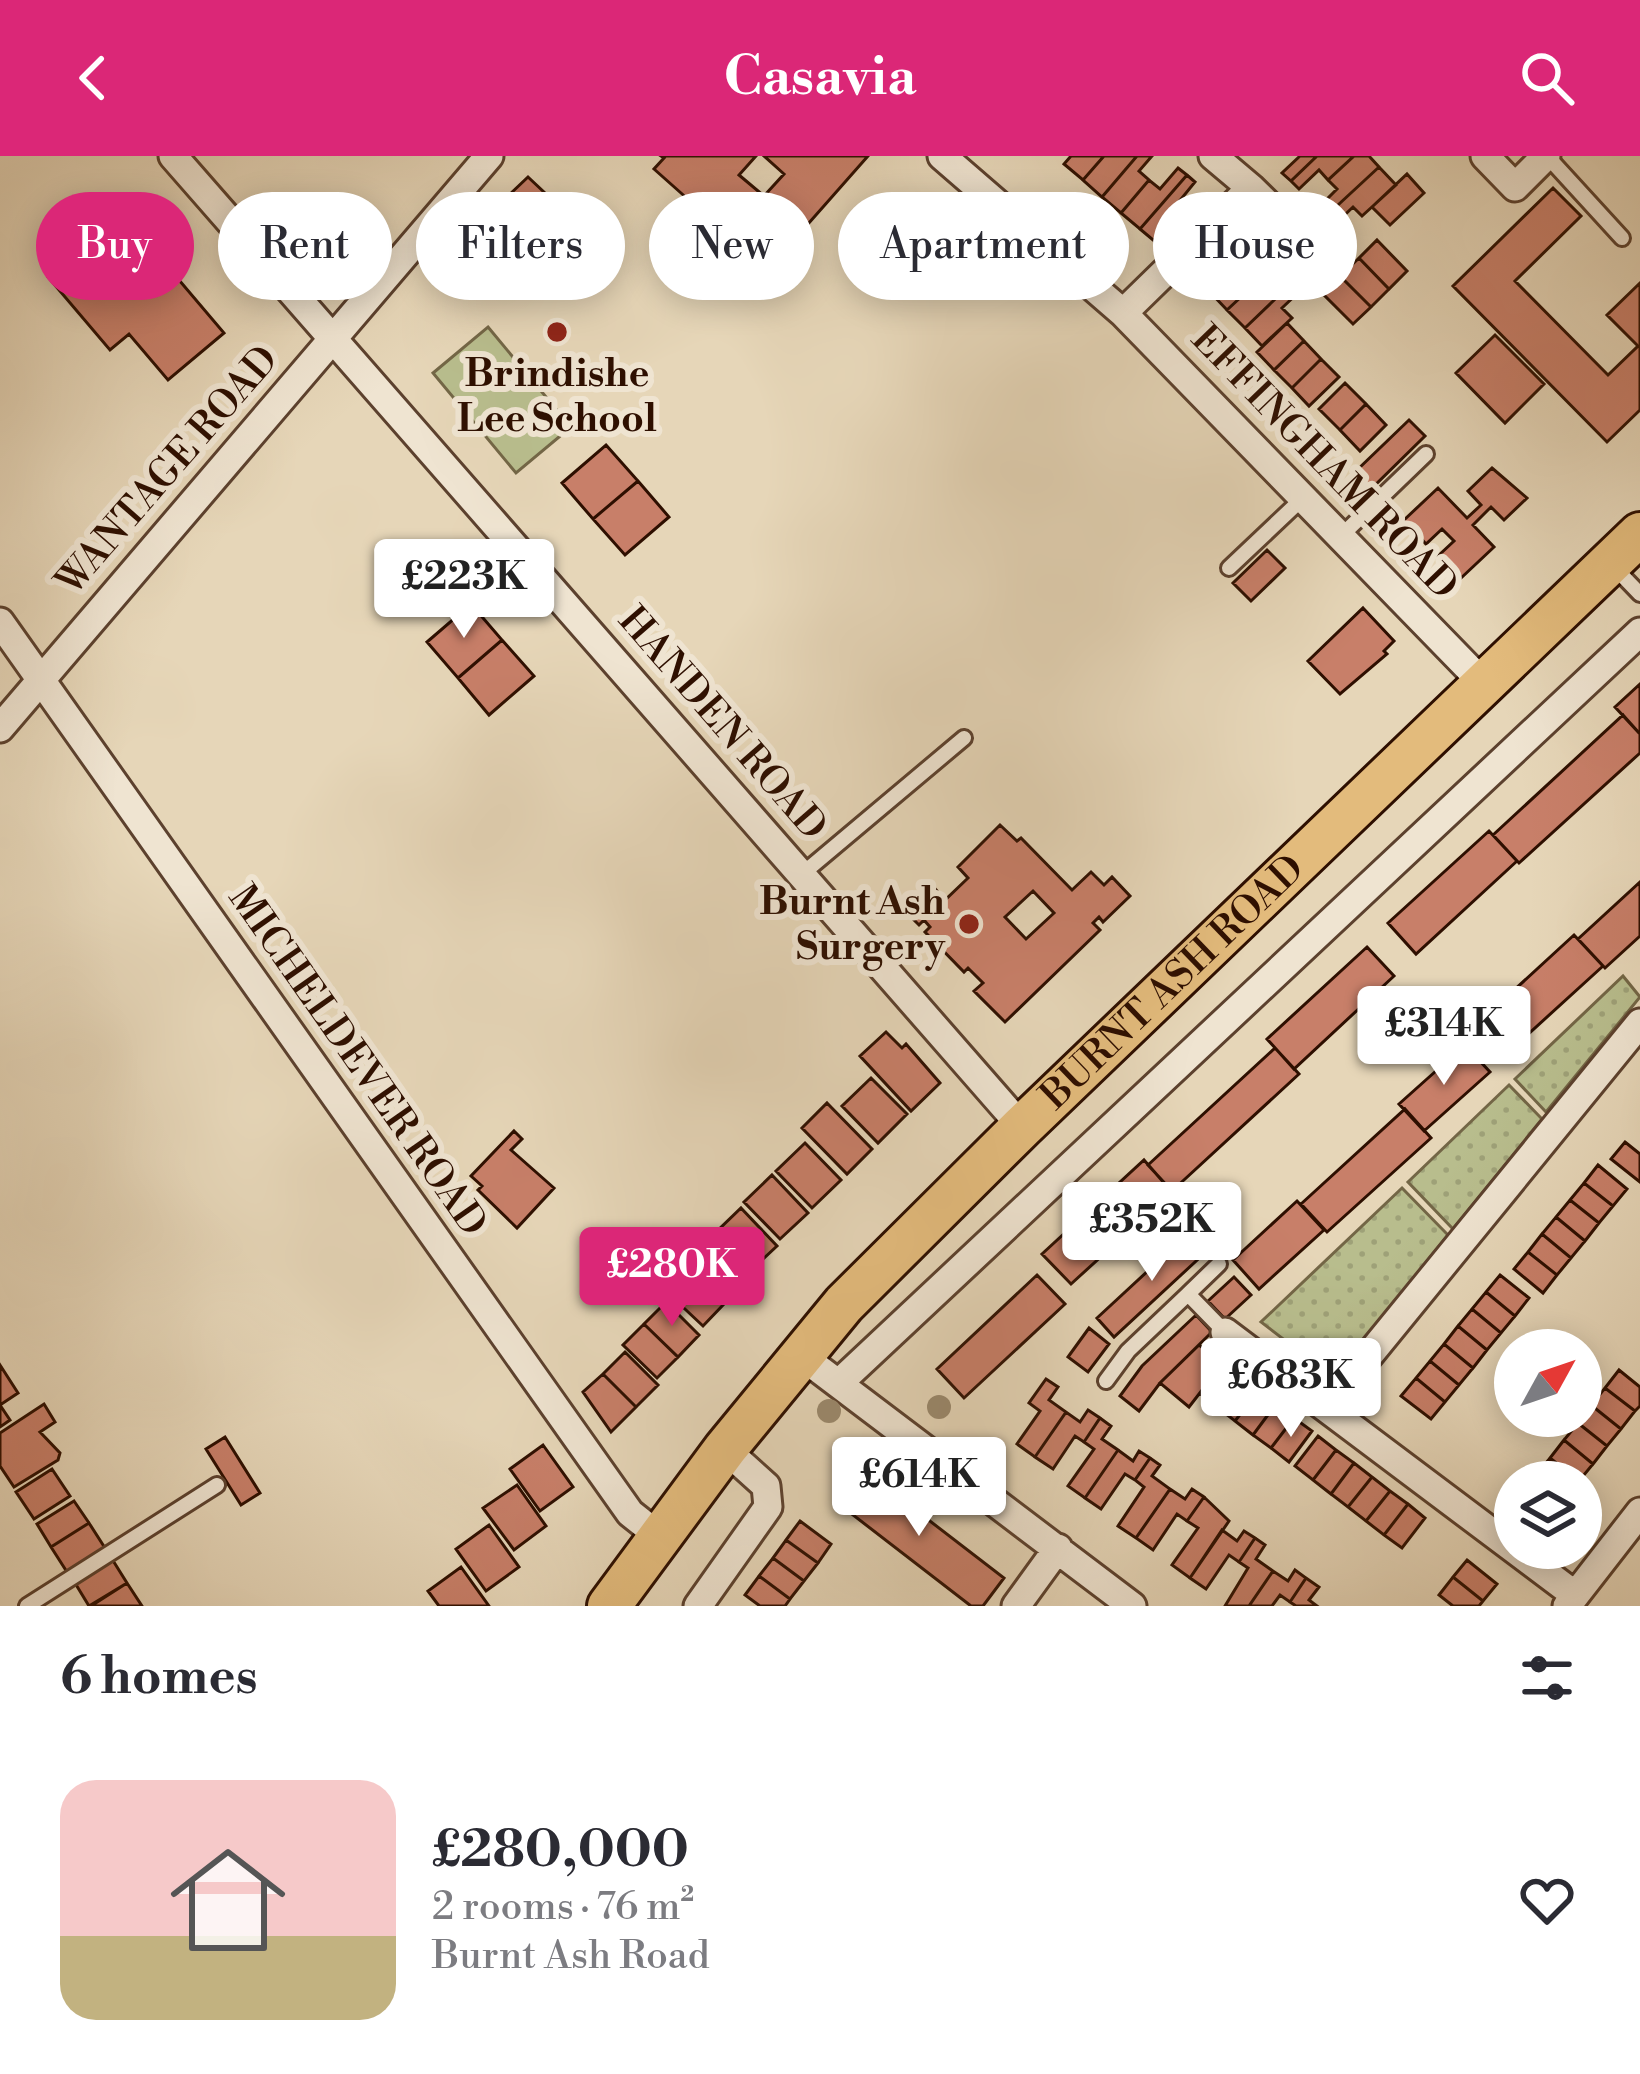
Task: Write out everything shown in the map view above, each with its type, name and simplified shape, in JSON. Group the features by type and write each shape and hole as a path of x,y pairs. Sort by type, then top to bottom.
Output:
{"main road":[{"name":"BURNT ASH ROAD","path":"609,1606 725,1449 844,1304 1022,1126 1625,548"}],"street":[{"name":"HANDEN ROAD","path":"173,156 1022,1126"},
{"name":"WANTAGE ROAD","path":"0,728 489,156"},
{"name":"EFFINGHAM ROAD","path":"942,156 1123,313 1484,684"},
{"path":"1213,156 1255,192"},
{"path":"1485,156 1515,187 1546,156"},
{"path":"1123,313 1251,188"},
{"name":"MICHELDEVER ROAD","path":"0,622 630,1513 659,1536"},
{"name":"BURNT ASH ROAD","path":"840,1382 1640,632"},
{"path":"1325,1408 1640,1023"},
{"path":"1226,1332 1571,1600 1640,1512"},
{"path":"800,1354 1132,1606"},
{"path":"698,1606 768,1507 766,1486 725,1449"},
{"path":"1016,1606 1058,1548"}],"lane":[{"path":"1546,156 1622,238"},
{"path":"1341,536 1426,454"},
{"path":"1229,568 1304,497"},
{"path":"1625,548 1640,594"},
{"path":"801,875 964,738"},
{"path":"1106,1381 1128,1352 1219,1264"},
{"path":"1188,1294 1226,1332"},
{"path":"26,1606 217,1485"}],"green space":[{"path":"488,327 571,427 516,473 433,373"},
{"path":"1623,976 1640,997 1546,1112 1515,1079"},
{"path":"1509,1085 1542,1119 1453,1229 1408,1182"},
{"path":"1402,1188 1448,1235 1334,1378 1261,1322"}],"building":[{"path":"661,156 756,156 739,175 759,192 680,192 654,169"},
{"path":"764,156 868,156 814,217 814,192 768,192 784,174"},
{"path":"1071,156 1104,156 1083,180 1064,164"},
{"path":"1104,156 1137,156 1106,192 1096,192 1083,180"},
{"path":"1137,156 1152,156 1139,171 1149,180 1129,204 1129,192 1106,192"},
{"path":"1300,156 1317,156 1291,181 1282,173"},
{"path":"1317,156 1354,156 1328,180 1319,170 1299,189 1291,181"},
{"path":"1354,156 1369,156 1379,167 1352,192 1334,192 1337,189 1328,180"},
{"path":"1379,167 1396,185 1362,216 1357,211 1357,192 1352,192"},
{"path":"1178,168 1187,175 1172,192 1153,192 1153,214 1140,229 1129,220 1129,204 1149,180 1160,189"},
{"path":"1407,174 1424,193 1390,225 1372,207"},
{"path":"1187,175 1195,182 1187,192 1172,192"},
{"path":"528,177 544,192 512,192"},
{"path":"1553,188 1581,216 1515,281 1608,375 1638,346 1607,315 1640,283 1640,410 1607,442 1453,286"},
{"path":"1153,214 1153,240 1140,229"},
{"path":"1377,240 1407,271 1389,289 1359,258"},
{"path":"1357,260 1389,289 1371,307 1357,293"},
{"path":"1357,293 1371,307 1353,324 1329,300 1357,300"},
{"path":"194,298 224,333 168,380 129,334 110,350 68,300"},
{"path":"1218,300 1238,300 1227,310"},
{"path":"1238,300 1274,300 1245,328 1227,310"},
{"path":"1274,300 1290,300 1282,308 1292,318 1262,346 1245,328"},
{"path":"1287,323 1304,341 1274,370 1257,352"},
{"path":"1495,335 1544,384 1505,423 1456,373"},
{"path":"1304,341 1321,359 1292,388 1274,370"},
{"path":"1321,359 1339,377 1309,406 1292,388"},
{"path":"1345,383 1366,404 1340,430 1319,409"},
{"path":"1366,404 1386,425 1360,451 1340,430"},
{"path":"1409,420 1425,436 1371,489 1355,472"},
{"path":"606,445 638,481 593,519 562,483"},
{"path":"1492,468 1527,498 1504,520 1491,507 1473,525 1494,547 1460,579 1438,556 1454,541 1442,529 1426,544 1404,520 1438,488 1467,518 1481,505 1468,491"},
{"path":"638,481 669,517 625,555 593,519"},
{"path":"1267,550 1285,568 1251,601 1233,583"},
{"path":"471,604 502,640 458,678 427,642"},
{"path":"1363,608 1394,641 1384,651 1387,654 1340,694 1308,661"},
{"path":"502,640 534,676 489,715 458,678"},
{"path":"1640,684 1640,734 1615,707"},
{"path":"1623,715 1640,734 1640,753 1519,863 1493,835"},
{"name":"Burnt Ash Surgery","path":"1000,825 1017,841 1021,838 1072,890 1091,872 1104,885 1112,877 1130,896 1103,922 1099,917 1093,923 1100,930 1005,1022 974,991 983,983 968,968 964,972 925,932 930,927 924,920 919,925 903,909 930,883 945,900 968,878 958,867","holes":["1033,891 1054,913 1026,939 1005,917"]},
{"path":"1489,831 1517,861 1416,954 1388,923"},
{"path":"1640,882 1640,936 1605,968 1578,939"},
{"path":"1574,935 1603,966 1502,1058 1474,1027"},
{"path":"1367,947 1394,976 1294,1069 1267,1039"},
{"path":"886,1032 902,1048 906,1044 940,1083 911,1111 860,1056"},
{"path":"1465,1045 1490,1072 1424,1131 1399,1104"},
{"path":"1275,1048 1299,1074 1172,1191 1148,1165"},
{"path":"871,1078 907,1114 878,1143 842,1106"},
{"path":"827,1103 872,1149 847,1174 802,1128"},
{"path":"1405,1109 1431,1138 1327,1232 1301,1204"},
{"path":"514,1131 522,1139 511,1150 554,1188 517,1228 478,1190 482,1186 471,1176"},
{"path":"1625,1142 1640,1154 1640,1182 1611,1159"},
{"path":"805,1143 841,1180 812,1208 776,1171"},
{"path":"1144,1160 1172,1192 1071,1284 1042,1254"},
{"path":"1598,1165 1627,1189 1613,1206 1584,1183"},
{"path":"772,1175 808,1213 780,1239 744,1202"},
{"path":"1584,1183 1613,1206 1599,1223 1570,1200"},
{"path":"1570,1200 1599,1223 1585,1241 1556,1217"},
{"path":"1297,1201 1324,1230 1259,1289 1233,1260"},
{"path":"741,1208 777,1246 749,1272 713,1235"},
{"path":"1556,1217 1585,1241 1571,1258 1542,1234"},
{"path":"1191,1231 1208,1250 1114,1337 1097,1318"},
{"path":"1542,1234 1571,1258 1557,1275 1528,1252"},
{"path":"712,1251 745,1283 723,1305 690,1272"},
{"path":"1528,1252 1557,1275 1543,1293 1514,1269"},
{"path":"690,1272 723,1305 703,1326 669,1294"},
{"path":"1037,1275 1065,1304 964,1398 937,1369"},
{"path":"1500,1275 1529,1298 1515,1316 1486,1292"},
{"path":"1234,1277 1251,1295 1225,1319 1208,1301"},
{"path":"1486,1292 1515,1316 1504,1329 1496,1329 1472,1309"},
{"path":"666,1302 699,1335 678,1357 644,1324"},
{"path":"1472,1309 1496,1329 1494,1342 1487,1350 1458,1326"},
{"path":"1196,1315 1212,1332 1139,1411 1120,1396 1142,1366"},
{"path":"644,1324 678,1357 657,1378 623,1345"},
{"path":"1458,1326 1487,1350 1473,1368 1444,1344"},
{"path":"1089,1328 1109,1344 1088,1372 1068,1357"},
{"path":"1444,1344 1473,1368 1459,1385 1430,1361"},
{"path":"1199,1345 1223,1363 1189,1407 1160,1383"},
{"path":"625,1352 658,1385 636,1407 603,1374"},
{"path":"1430,1361 1459,1385 1445,1402 1416,1378"},
{"path":"1223,1363 1241,1376 1217,1407 1200,1393"},
{"path":"0,1365 18,1393 0,1405"},
{"path":"1619,1370 1640,1387 1640,1406 1635,1411 1605,1388"},
{"path":"603,1374 636,1407 611,1432 583,1392"},
{"path":"1241,1376 1259,1390 1235,1421 1217,1407"},
{"path":"1416,1378 1445,1402 1431,1419 1401,1396"},
{"path":"1046,1379 1058,1387 1049,1400 1066,1412 1035,1457 1017,1444 1040,1411 1029,1403"},
{"path":"1605,1388 1635,1411 1621,1429 1602,1414"},
{"path":"1259,1390 1276,1404 1253,1435 1235,1421"},
{"path":"44,1404 55,1422 40,1432 60,1453 58,1460 14,1487 0,1466 0,1433"},
{"path":"1276,1404 1294,1418 1271,1448 1253,1435"},
{"path":"0,1405 10,1420 0,1427"},
{"path":"1088,1410 1100,1418 1084,1442 1075,1436 1053,1469 1035,1457 1066,1412 1080,1422"},
{"path":"1602,1414 1621,1429 1607,1446 1596,1437 1602,1437"},
{"path":"1100,1418 1111,1426 1102,1439 1118,1450 1085,1498 1068,1486 1094,1449 1084,1442"},
{"path":"1294,1418 1312,1431 1289,1462 1271,1448"},
{"path":"1318,1436 1336,1450 1313,1480 1295,1466"},
{"path":"225,1437 260,1493 241,1505 206,1449"},
{"path":"1596,1437 1607,1446 1595,1461 1589,1461 1564,1440"},
{"path":"1564,1440 1589,1461 1554,1461 1550,1458"},
{"path":"543,1445 573,1487 540,1511 510,1469"},
{"path":"1118,1450 1133,1461 1139,1451 1150,1458 1135,1480 1125,1474 1101,1509 1085,1498"},
{"path":"1336,1450 1354,1463 1331,1494 1313,1480"},
{"path":"1150,1458 1160,1465 1152,1476 1170,1489 1136,1538 1118,1526 1144,1487 1135,1480"},
{"path":"1354,1463 1372,1477 1348,1507 1331,1494"},
{"path":"861,1468 1004,1578 983,1606 971,1606 835,1501"},
{"path":"52,1469 70,1496 34,1519 16,1492"},
{"path":"1372,1477 1390,1491 1366,1521 1348,1507"},
{"path":"517,1485 546,1526 514,1550 483,1508"},
{"path":"1170,1489 1185,1499 1192,1489 1204,1497 1187,1521 1177,1514 1153,1550 1136,1538"},
{"path":"1390,1491 1408,1504 1384,1535 1366,1521"},
{"path":"1204,1497 1229,1521 1190,1578 1172,1565 1198,1528 1187,1521"},
{"path":"74,1501 89,1523 51,1547 37,1524"},
{"path":"1408,1504 1425,1518 1402,1548 1384,1535"},
{"path":"800,1521 831,1544 818,1563 786,1540"},
{"path":"89,1523 105,1548 67,1572 51,1547"},
{"path":"489,1525 519,1567 486,1591 456,1549"},
{"path":"1222,1530 1237,1541 1244,1531 1255,1538 1239,1562 1229,1555 1206,1589 1190,1578"},
{"path":"1255,1538 1265,1545 1256,1559 1273,1571 1249,1606 1225,1606 1248,1568 1239,1562"},
{"path":"786,1540 818,1563 804,1581 773,1558"},
{"path":"773,1558 804,1581 790,1599 759,1576"},
{"path":"112,1559 127,1583 89,1606 75,1583"},
{"path":"1467,1560 1497,1584 1483,1601 1453,1577"},
{"path":"461,1567 489,1606 439,1606 428,1591"},
{"path":"1295,1570 1306,1578 1290,1602 1280,1595 1272,1606 1249,1606 1273,1571 1288,1581"},
{"path":"759,1576 790,1599 785,1606 760,1606 745,1595"},
{"path":"1453,1577 1483,1601 1479,1606 1453,1606 1439,1595"},
{"path":"1306,1578 1319,1587 1309,1600 1317,1606 1290,1602"},
{"path":"127,1583 142,1606 91,1606"}],"place":[{"name":"Brindishe Lee School","path":"557,332"},
{"name":"Burnt Ash Surgery","path":"969,924"}]}
